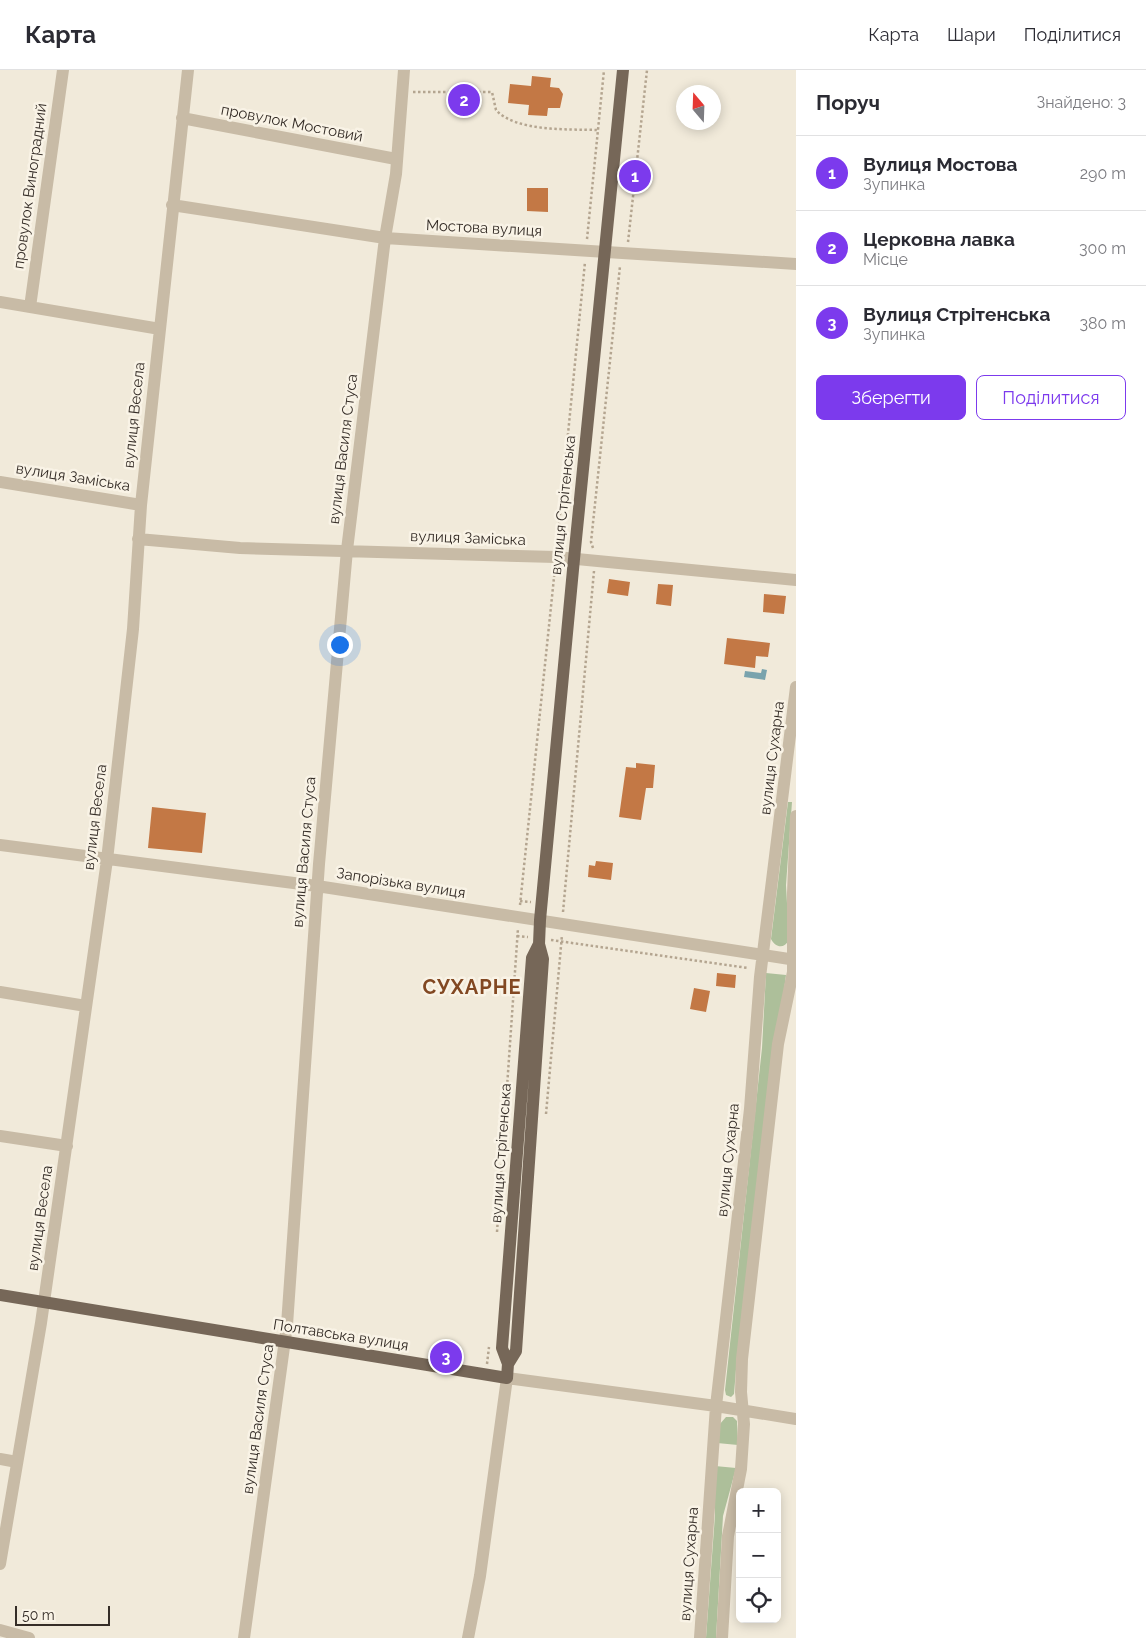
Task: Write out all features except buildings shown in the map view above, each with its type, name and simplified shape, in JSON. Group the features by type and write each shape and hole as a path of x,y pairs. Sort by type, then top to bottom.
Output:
{"main road":[{"name":"вулиця Стрітенська","path":"507,1378 508,1364 502,1348 532,958 539,941 574,559 623,70"},
{"name":"Полтавська вулиця","path":"0,1295 507,1378"}],"street":[{"name":"провулок Виноградний","path":"30,307 63,70"},
{"name":"вулиця Весела","path":"0,1564 44,1302 107,860 133,630 141,505 188,70"},
{"name":"вулиця Василя Стуса","path":"244,1638 285,1343 317,886 347,550 385,238 393,197 404,70"},
{"name":"провулок Мостовий","path":"182,118 396,159"},
{"name":"Мостова вулиця","path":"172,205 385,238 796,264"},
{"path":"0,302 160,329"},
{"name":"вулиця Заміська","path":"0,482 141,505"},
{"name":"вулиця Заміська","path":"138,539 240,548 556,557 796,580"},
{"name":"вулиця Сухарна","path":"700,1638 716,1406 750,1109 761,970 790,788 796,687"},
{"name":"вулиця Сухарна","path":"722,1638 728,1536 741,1469 744,1410 741,1392 742,1359 778,1044 795,960 793,893 796,816"},
{"name":"Запорізька вулиця","path":"0,845 317,886 795,960"},
{"path":"0,992 86,1006"},
{"path":"0,1136 67,1146"},
{"name":"Полтавська вулиця","path":"507,1378 716,1406 796,1419"},
{"name":"вулиця Стрітенська","path":"468,1638 480,1576 507,1378"},
{"path":"0,1459 17,1462"},
{"path":"0,1630 30,1638"}],"path":[{"path":"497,1233 518,918 604,70"},
{"path":"563,924 594,561 592,542 596,493 620,263 626,253 647,70"},
{"path":"402,91 492,92 496,110 510,120 538,127 597,130"},
{"path":"561,942 761,970"},
{"path":"486,1375 489,1342"}],"green space":[{"path":"788,802 792,802 786,885 789,940 785,945 778,946 771,939"},
{"path":"766,973 786,975 737,1357 734,1394 731,1397 726,1395 725,1390 762,1048"},
{"path":"726,1417 733,1417 737,1421 738,1445 717,1443 719,1425"},
{"path":"715,1466 736,1468 723,1516 716,1638 706,1638 715,1515"}],"water":[{"path":"762,669 767,670 765,680 744,677 745,671 761,673"}],"place":[{"name":"Церковна лавка","path":"464,100"},
{"name":"Вулиця Мостова","path":"635,176"},
{"name":"Вулиця Стрітенська","path":"446,1357"}],"district":[{"name":"СУХАРНЕ","path":"472,987"}]}
